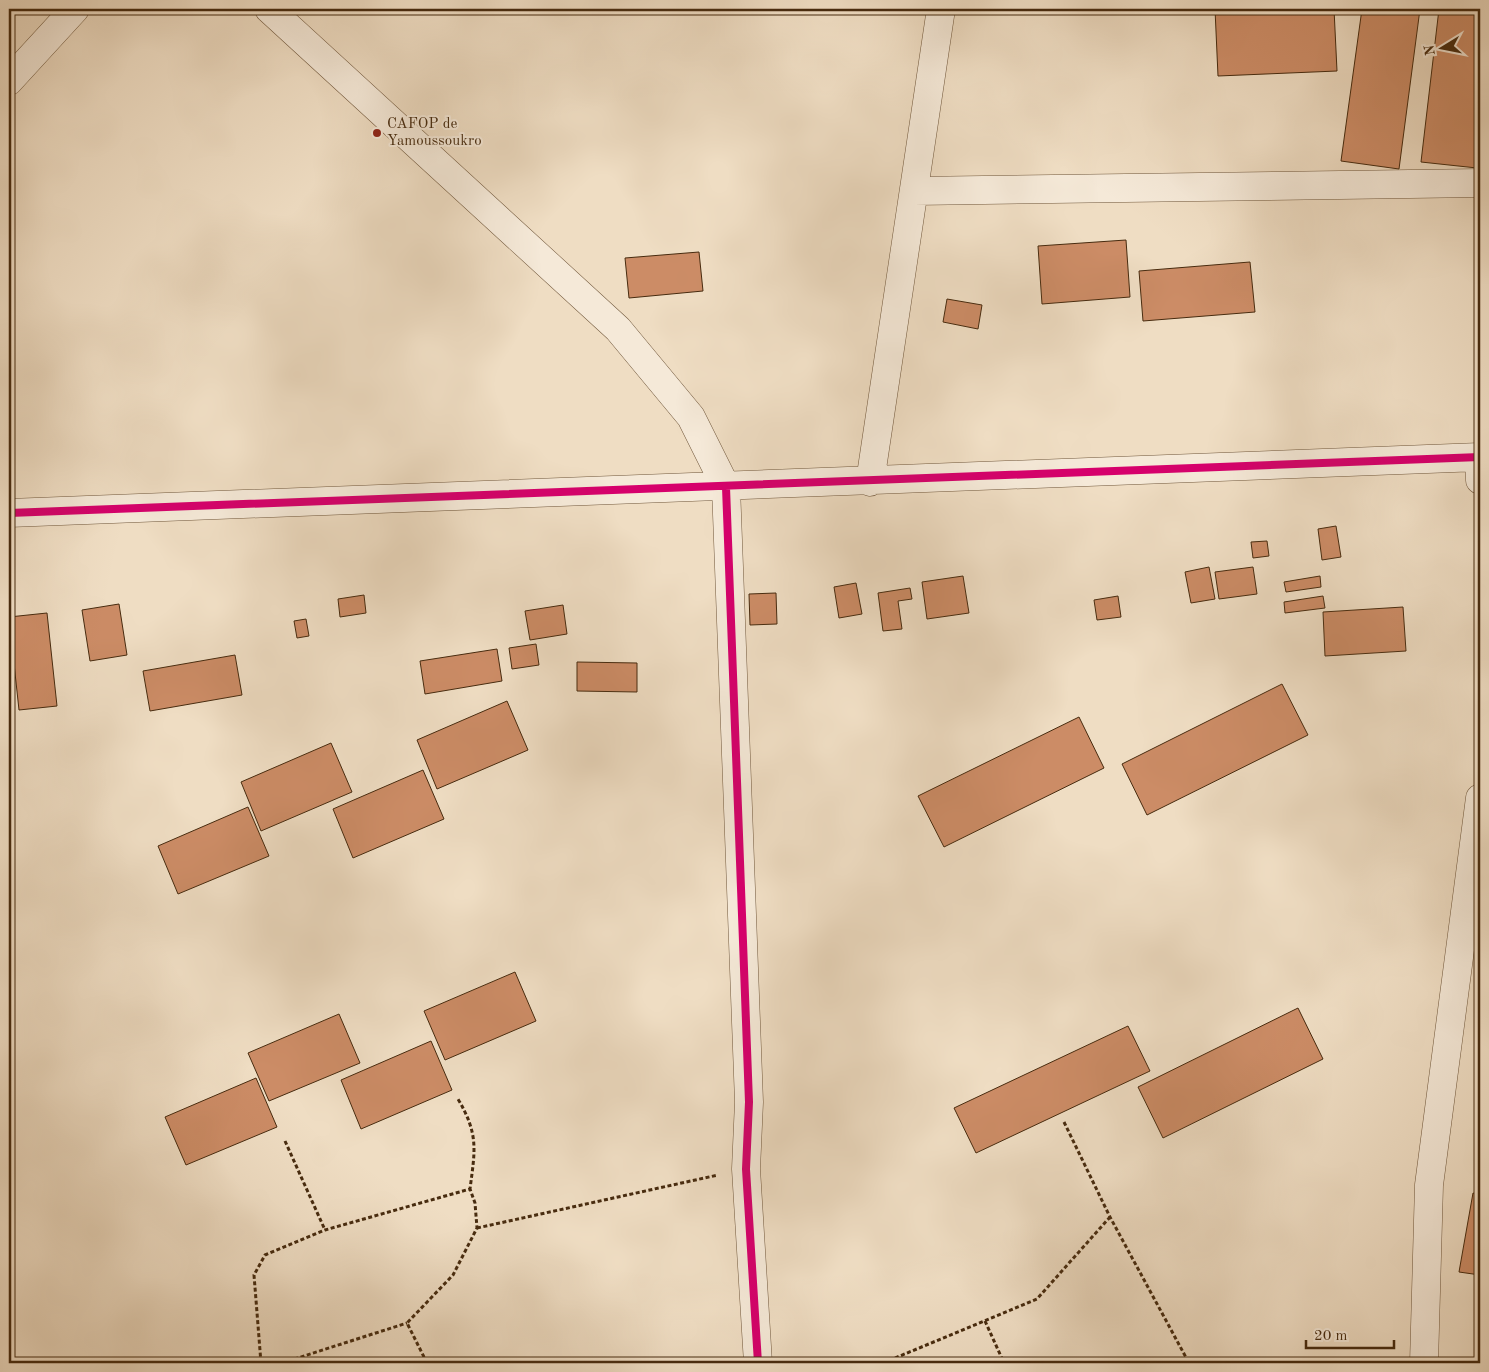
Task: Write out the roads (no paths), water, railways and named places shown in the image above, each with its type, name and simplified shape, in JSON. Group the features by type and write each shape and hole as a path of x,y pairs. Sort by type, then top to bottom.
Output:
{"street":[{"path":"9,82 75,9"},
{"path":"269,9 618,329 691,417 726,487 749,1102 746,1169 758,1363"},
{"path":"870,482 940,9"},
{"path":"914,191 1480,183"},
{"path":"9,513 870,482 1480,465"},
{"path":"1424,1363 1429,1185 1480,798"}],"place":[{"name":"CAFOP de Yamoussoukro","path":"377,133"}]}
